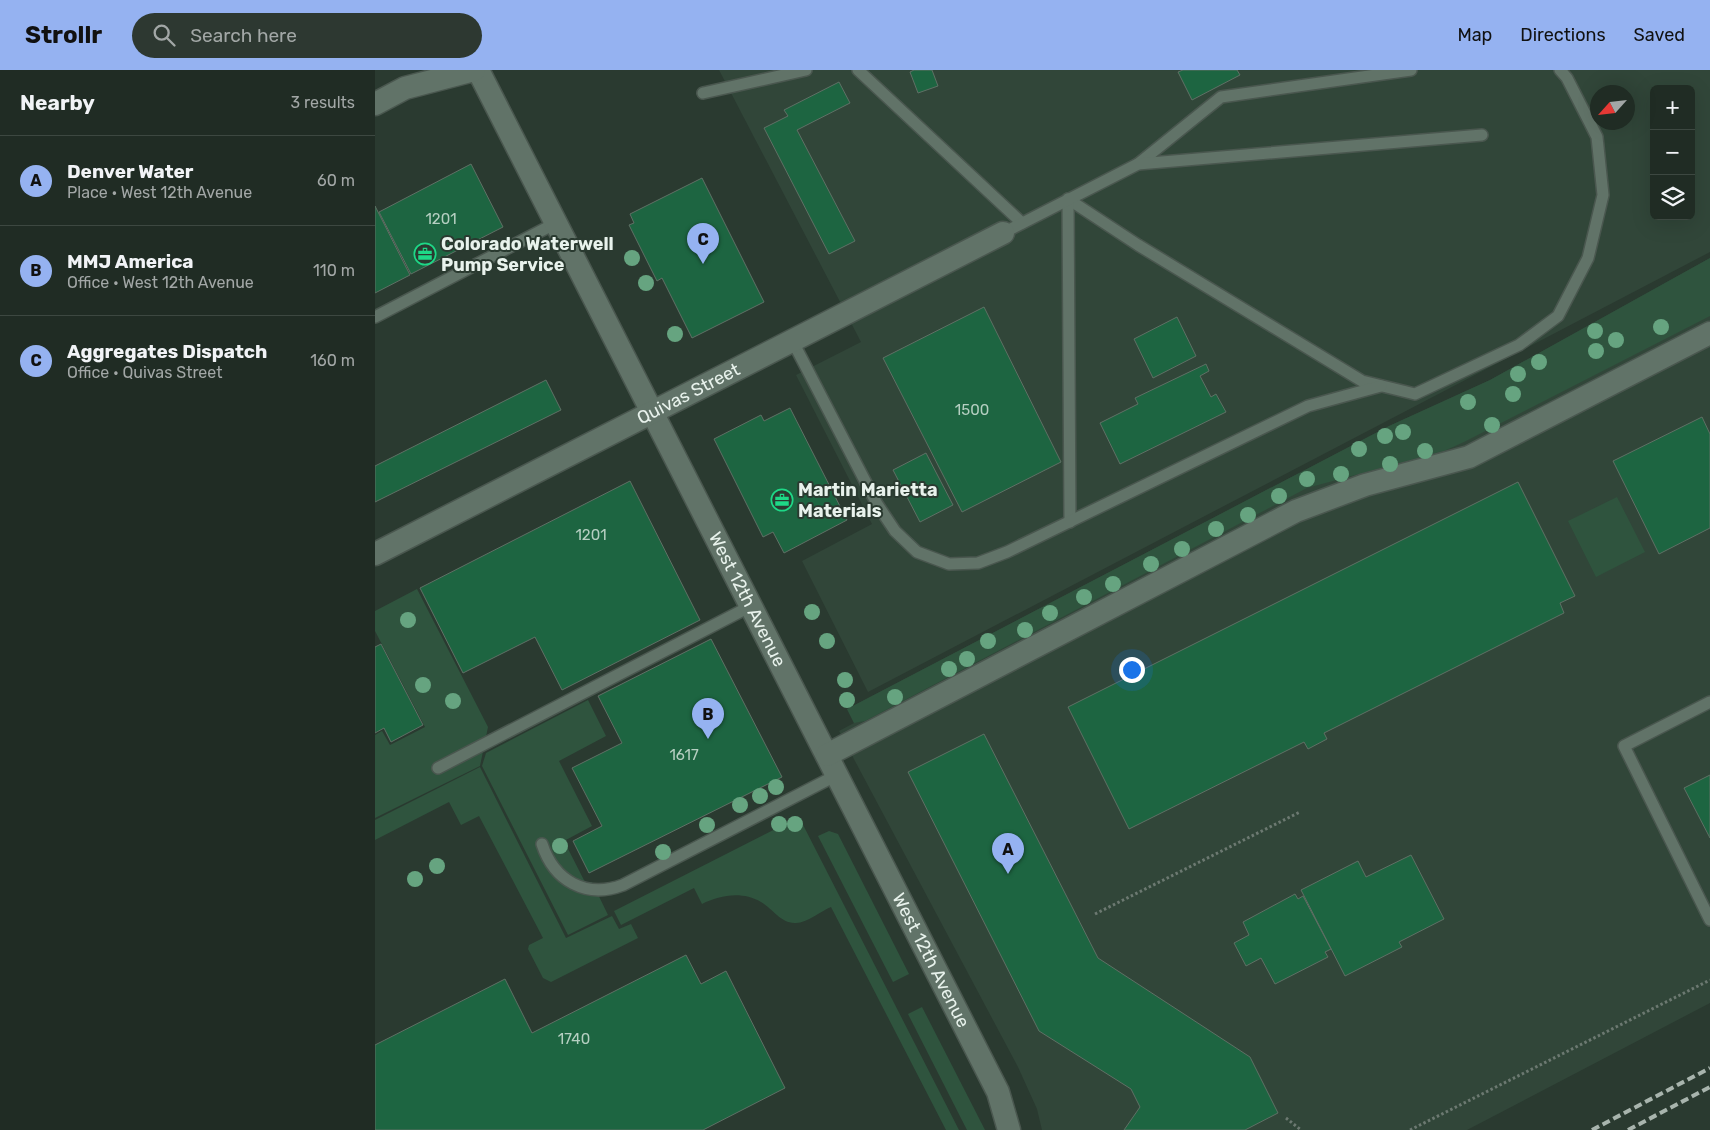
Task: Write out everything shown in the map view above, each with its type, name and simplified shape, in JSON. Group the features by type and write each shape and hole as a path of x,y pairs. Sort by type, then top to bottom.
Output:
{"street":[{"path":"375,104 405,88 474,70"},
{"name":"West 12th Avenue","path":"478,70 998,1092 1009,1130"},
{"name":"Quivas Street","path":"375,554 1012,228"},
{"path":"827,755 1296,511 1365,485 1469,457 1710,333"}],"lane":[{"path":"703,93 806,70"},
{"path":"859,70 1012,228 1138,164 1221,97 1411,70"},
{"path":"1068,199 1147,250 1362,380 1415,394 1519,345 1558,316 1588,258 1603,195 1597,137 1567,78 1560,70"},
{"path":"1138,164 1482,135"},
{"path":"1068,199 1071,522"},
{"path":"375,317 556,223"},
{"path":"792,340 877,504 895,530 917,552 949,564 979,563 1007,552 1308,406 1383,386"},
{"path":"438,768 751,606"},
{"path":"1710,702 1624,746 1710,920"},
{"path":"542,844 548,861 566,880 585,889 609,890 623,885 837,775"}],"path":[{"path":"1095,914 1300,812"},
{"path":"1410,1130 1710,980"},
{"path":"1286,1118 1301,1130"}],"shaded area":[{"path":"719,70 1710,70 1710,252 868,692 802,561 872,524 796,375 861,342"},
{"path":"1710,258 1710,1003 1467,1130 1042,1130 1037,1109 1018,1067 839,731 854,723 847,709 1389,426 1490,380"},
{"path":"1710,258 1710,316 1444,451 1307,488 865,721 854,723 847,709 1389,426 1490,380"},
{"path":"1617,497 1645,552 1596,577 1568,521"},
{"path":"417,589 488,727 480,766 375,818 375,735 382,731 390,745 425,727 375,631 375,611"},
{"path":"588,700 606,736 559,761 592,826 564,841 586,884 592,882 608,915 568,935 482,766 486,753"},
{"path":"480,767 566,938 612,916 619,929 631,924 638,938 551,982 543,978 528,949 529,945 543,938 479,816 461,825 449,802 375,840 375,820"},
{"path":"799,817 959,1130 946,1130 831,907 805,921 791,923 781,919 761,902 746,896 716,898 702,904 694,888 621,925 614,911"},
{"path":"829,831 838,834 909,974 893,982 818,836"},
{"path":"922,1007 985,1130 967,1130 908,1014"}],"building":[{"path":"914,70 932,70 938,86 918,93 910,72"},
{"path":"1183,70 1237,70 1240,75 1192,100 1178,72"},
{"path":"839,82 850,103 797,130 855,241 829,254 764,128 788,116 784,110"},
{"path":"471,164 503,227 411,274 379,212"},
{"path":"702,178 764,302 692,338 662,278 657,281 629,225 634,223 630,214"},
{"path":"375,206 410,275 375,293"},
{"path":"984,307 1061,462 962,512 883,358"},
{"path":"1177,317 1196,356 1153,378 1134,339"},
{"path":"1206,364 1209,371 1200,376 1211,397 1216,394 1226,412 1120,464 1100,423 1138,404 1135,398"},
{"path":"546,380 561,410 375,502 375,466"},
{"path":"790,408 847,520 784,553 773,532 763,537 714,439 761,415 764,421"},
{"path":"1702,417 1710,434 1710,528 1659,554 1613,461"},
{"path":"926,453 953,505 920,522 893,470"},
{"path":"630,481 700,620 562,690 535,637 463,673 420,588"},
{"path":"1518,482 1575,596 1560,603 1564,613 1324,733 1327,739 1308,749 1304,742 1129,829 1068,707"},
{"path":"711,639 782,777 589,873 573,841 602,826 572,768 622,743 598,696"},
{"path":"381,644 423,725 391,742 384,728 375,733 375,647"},
{"path":"984,734 1098,958 1250,1057 1278,1113 1245,1130 1124,1130 1140,1107 1131,1089 1039,1031 908,772"},
{"path":"1710,775 1710,838 1684,788"},
{"path":"1411,855 1444,919 1399,942 1402,947 1345,976 1301,890 1358,861 1366,877"},
{"path":"1295,894 1298,899 1303,896 1331,949 1325,952 1328,957 1275,984 1261,958 1246,966 1234,943 1249,935 1243,922"},
{"path":"686,955 701,984 726,971 785,1088 703,1130 375,1130 375,1045 505,979 532,1033"}],"railway":[{"path":"1592,1130 1710,1068"},
{"path":"1628,1130 1710,1087"}],"place":[{"name":"Colorado Waterwell Pump Service","path":"425,254"},
{"name":"Aggregates Dispatch","path":"703,264"},
{"name":"Martin Marietta Materials","path":"782,500"},
{"name":"MMJ America","path":"708,739"},
{"name":"Denver Water","path":"1008,874"}]}
